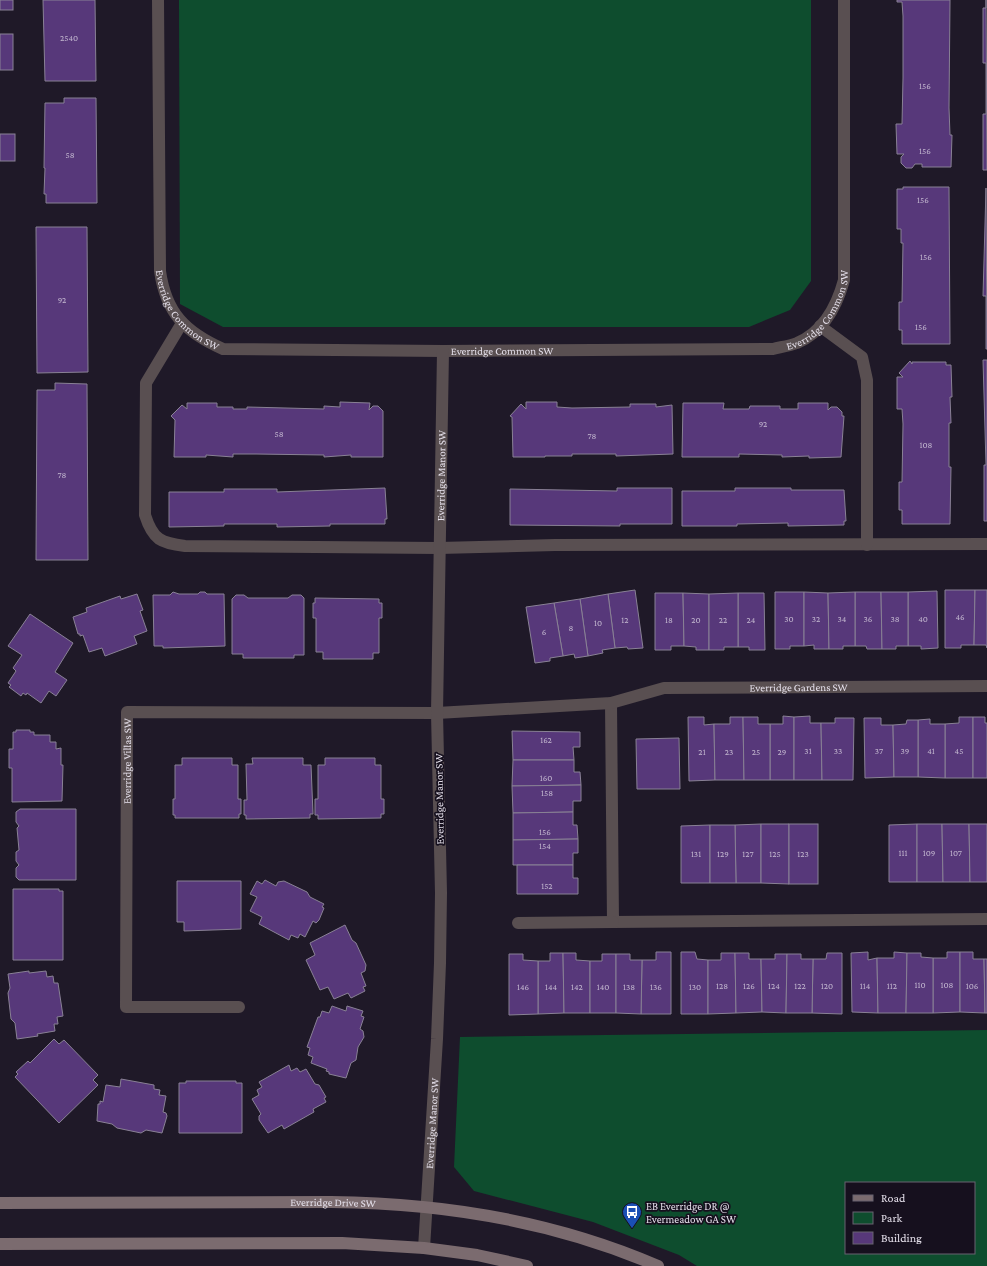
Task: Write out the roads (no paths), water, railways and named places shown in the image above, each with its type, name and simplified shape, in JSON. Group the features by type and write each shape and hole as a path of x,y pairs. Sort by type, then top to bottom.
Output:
{"street":[{"name":"Everridge Common SW","path":"158,0 160,271 163,290 175,314 182,323 201,339 223,349 443,351 773,349 797,343 820,326 829,316 839,298 844,280 844,0"},
{"path":"182,323 146,383 145,515 149,529 160,541 185,546 439,548 555,545 987,544"},
{"path":"820,326 862,357 867,380 867,545"},
{"name":"Everridge Manor SW","path":"424,1248 428,1207 440,964 441,893 437,713 443,351"},
{"name":"Everridge Gardens SW","path":"437,713 611,702 664,688 987,686"},
{"path":"611,702 613,922"},
{"name":"Everridge Villas SW","path":"239,1007 126,1007 127,712 437,713"},
{"path":"518,923 987,919"},
{"name":"Everridge Drive SW","path":"0,1203 378,1202 498,1216 553,1229 624,1251 658,1266"},
{"path":"0,1244 342,1243 424,1248 478,1255 527,1266"}],"place":[{"name":"EB Everridge DR @ Evermeadow GA SW","path":"632,1229"}]}
